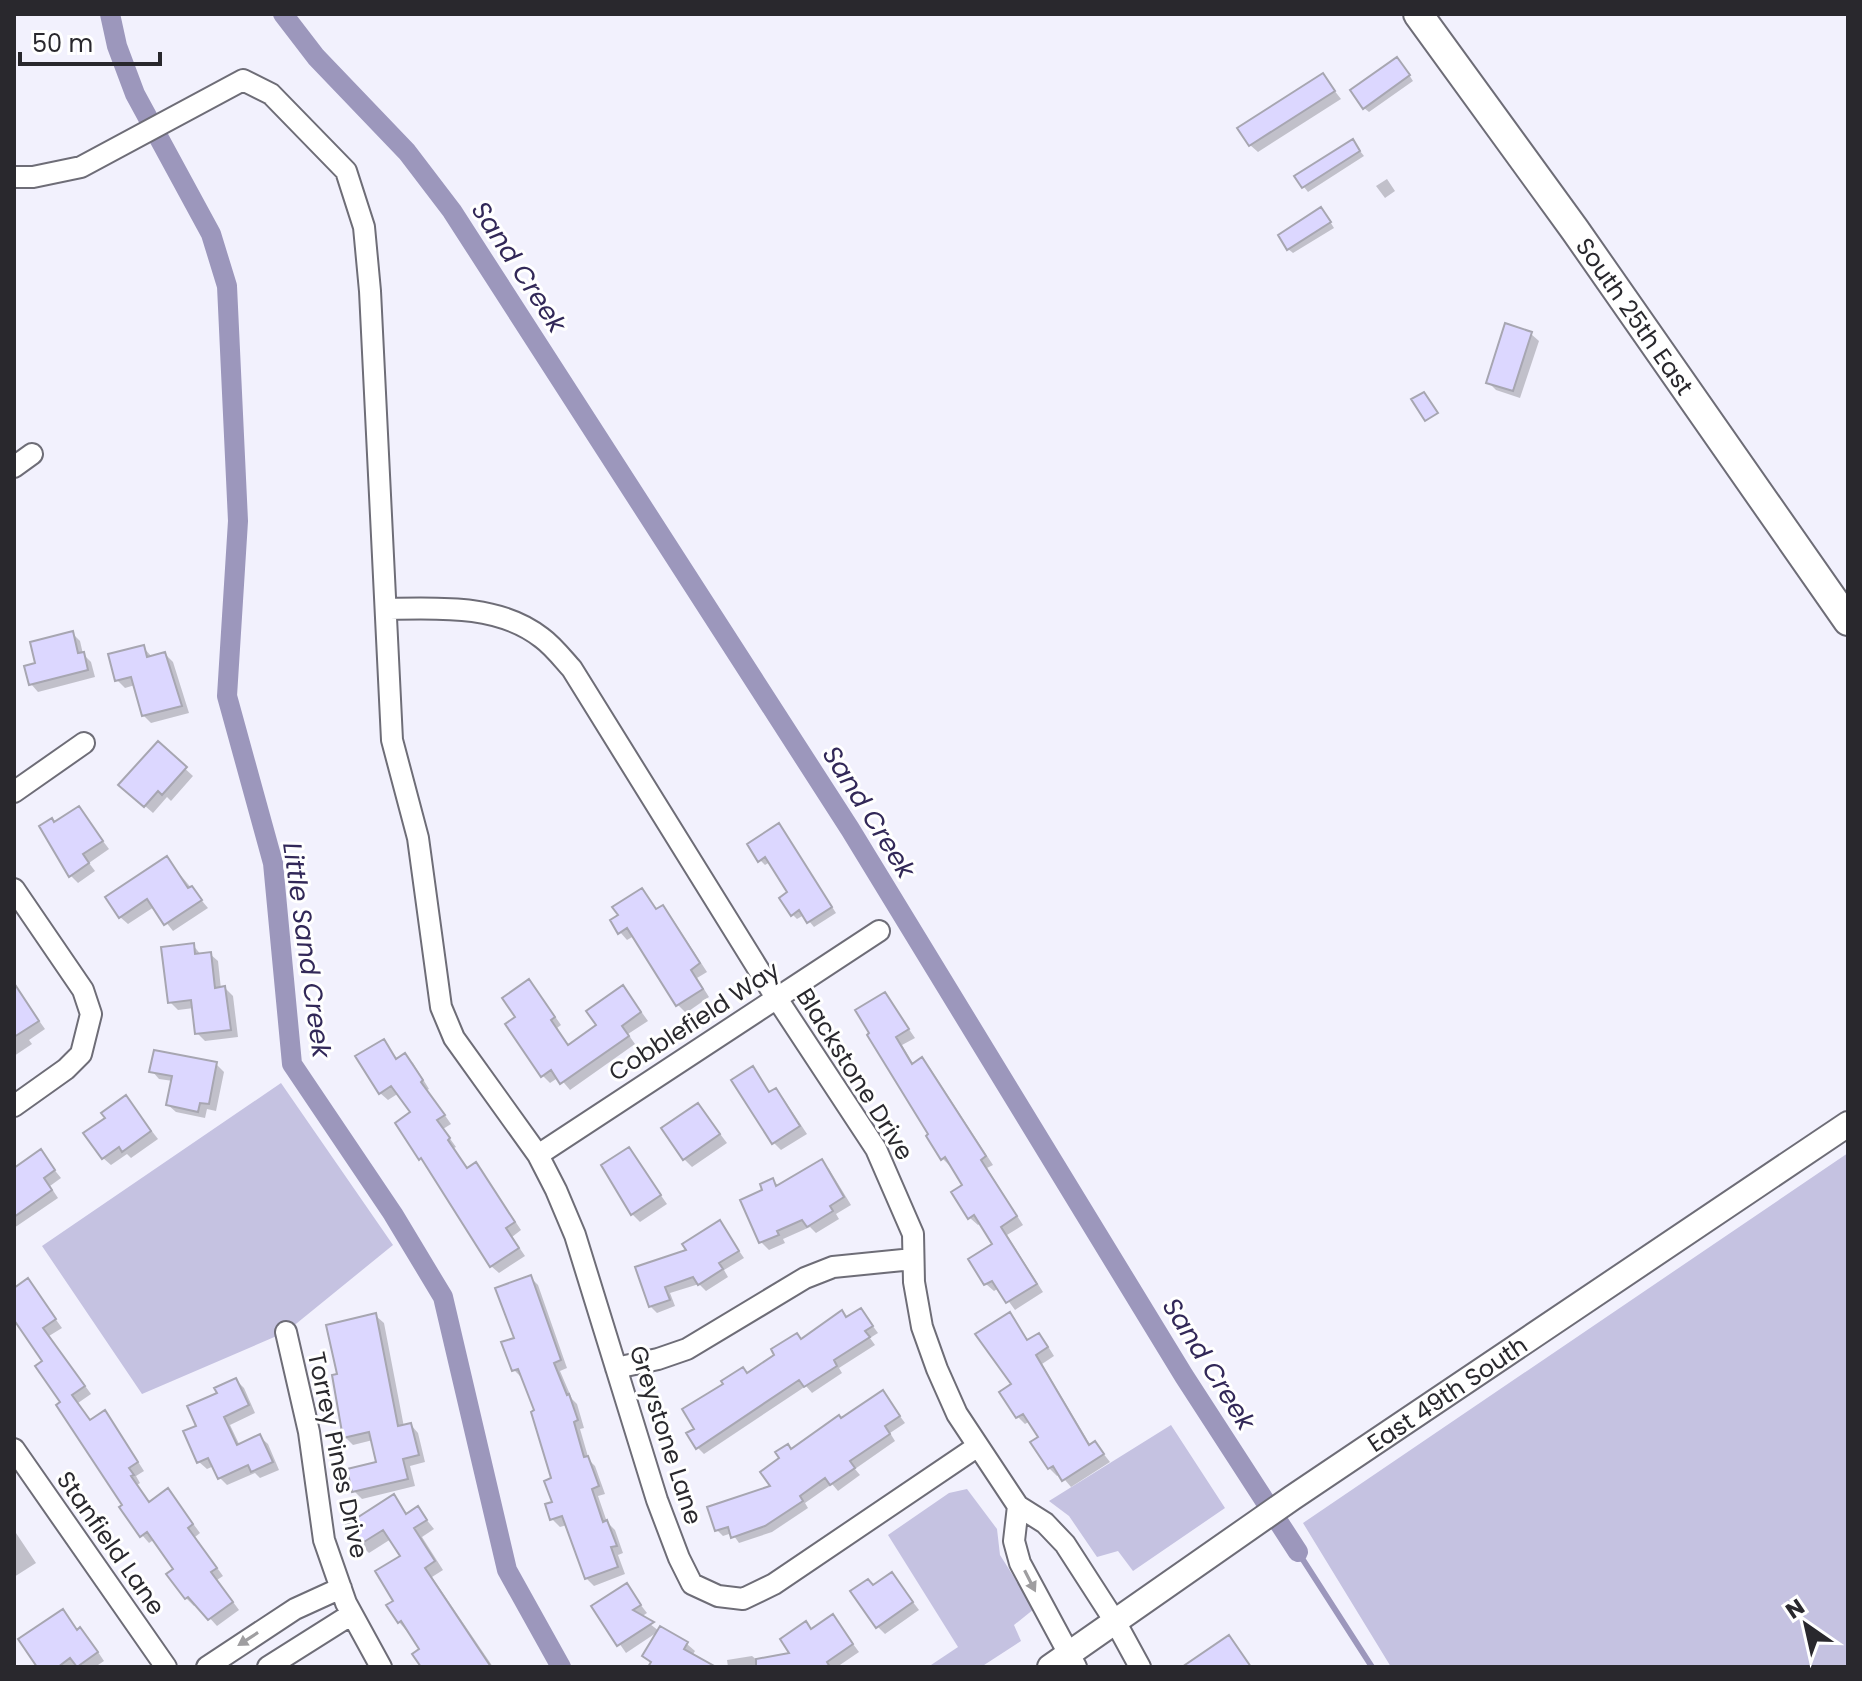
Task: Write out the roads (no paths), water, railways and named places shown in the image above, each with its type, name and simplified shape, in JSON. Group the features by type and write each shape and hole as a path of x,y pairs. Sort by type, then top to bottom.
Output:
{"main road":[{"name":"South 25th East","path":"1418,14 1575,230 1848,621"}],"street":[{"name":"Greystone Lane","path":"14,177 33,177 81,167 243,80 271,94 346,171 364,227 392,740 418,838 441,1007 454,1038 538,1155 575,1235 657,1500 692,1584 718,1596 743,1599 774,1584 978,1446"},
{"path":"14,467 32,454"},
{"name":"Blackstone Drive","path":"386,609 435,608 497,614 541,637 572,669 687,856 876,1149 913,1234 914,1282 922,1327 957,1414 1018,1506 1045,1523 1065,1544 1116,1623 1140,1667"},
{"path":"14,792 84,743"},
{"path":"14,889 83,990 91,1014 81,1054 58,1075 14,1106"},
{"name":"Cobblefield Way","path":"538,1155 879,931"},
{"name":"East 49th South","path":"1065,1663 1292,1498 1848,1124"},
{"path":"616,1368 687,1349 805,1278 833,1267 913,1259"},
{"name":"Torrey Pines Drive","path":"286,1332 309,1432 324,1540 352,1614 381,1667"},
{"name":"Stanfield Lane","path":"14,1449 166,1667"},
{"path":"1018,1506 1014,1541 1020,1563 1065,1663"},
{"name":"Torrey Pines Drive","path":"207,1667 284,1616 341,1588"},
{"path":"268,1667 352,1614"},
{"path":"284,1616 302,1644"}],"waterway":[{"name":"Little Sand Creek","path":"110,14 117,46 135,94 211,234 227,286 238,521 227,696 273,863 292,1064 393,1214 443,1297 507,1570 561,1667"},
{"name":"Sand Creek","path":"283,14 316,57 407,152 452,211 850,829 1184,1376 1298,1552"},
{"name":"Sand Creek","path":"1298,1552 1372,1667"}]}
